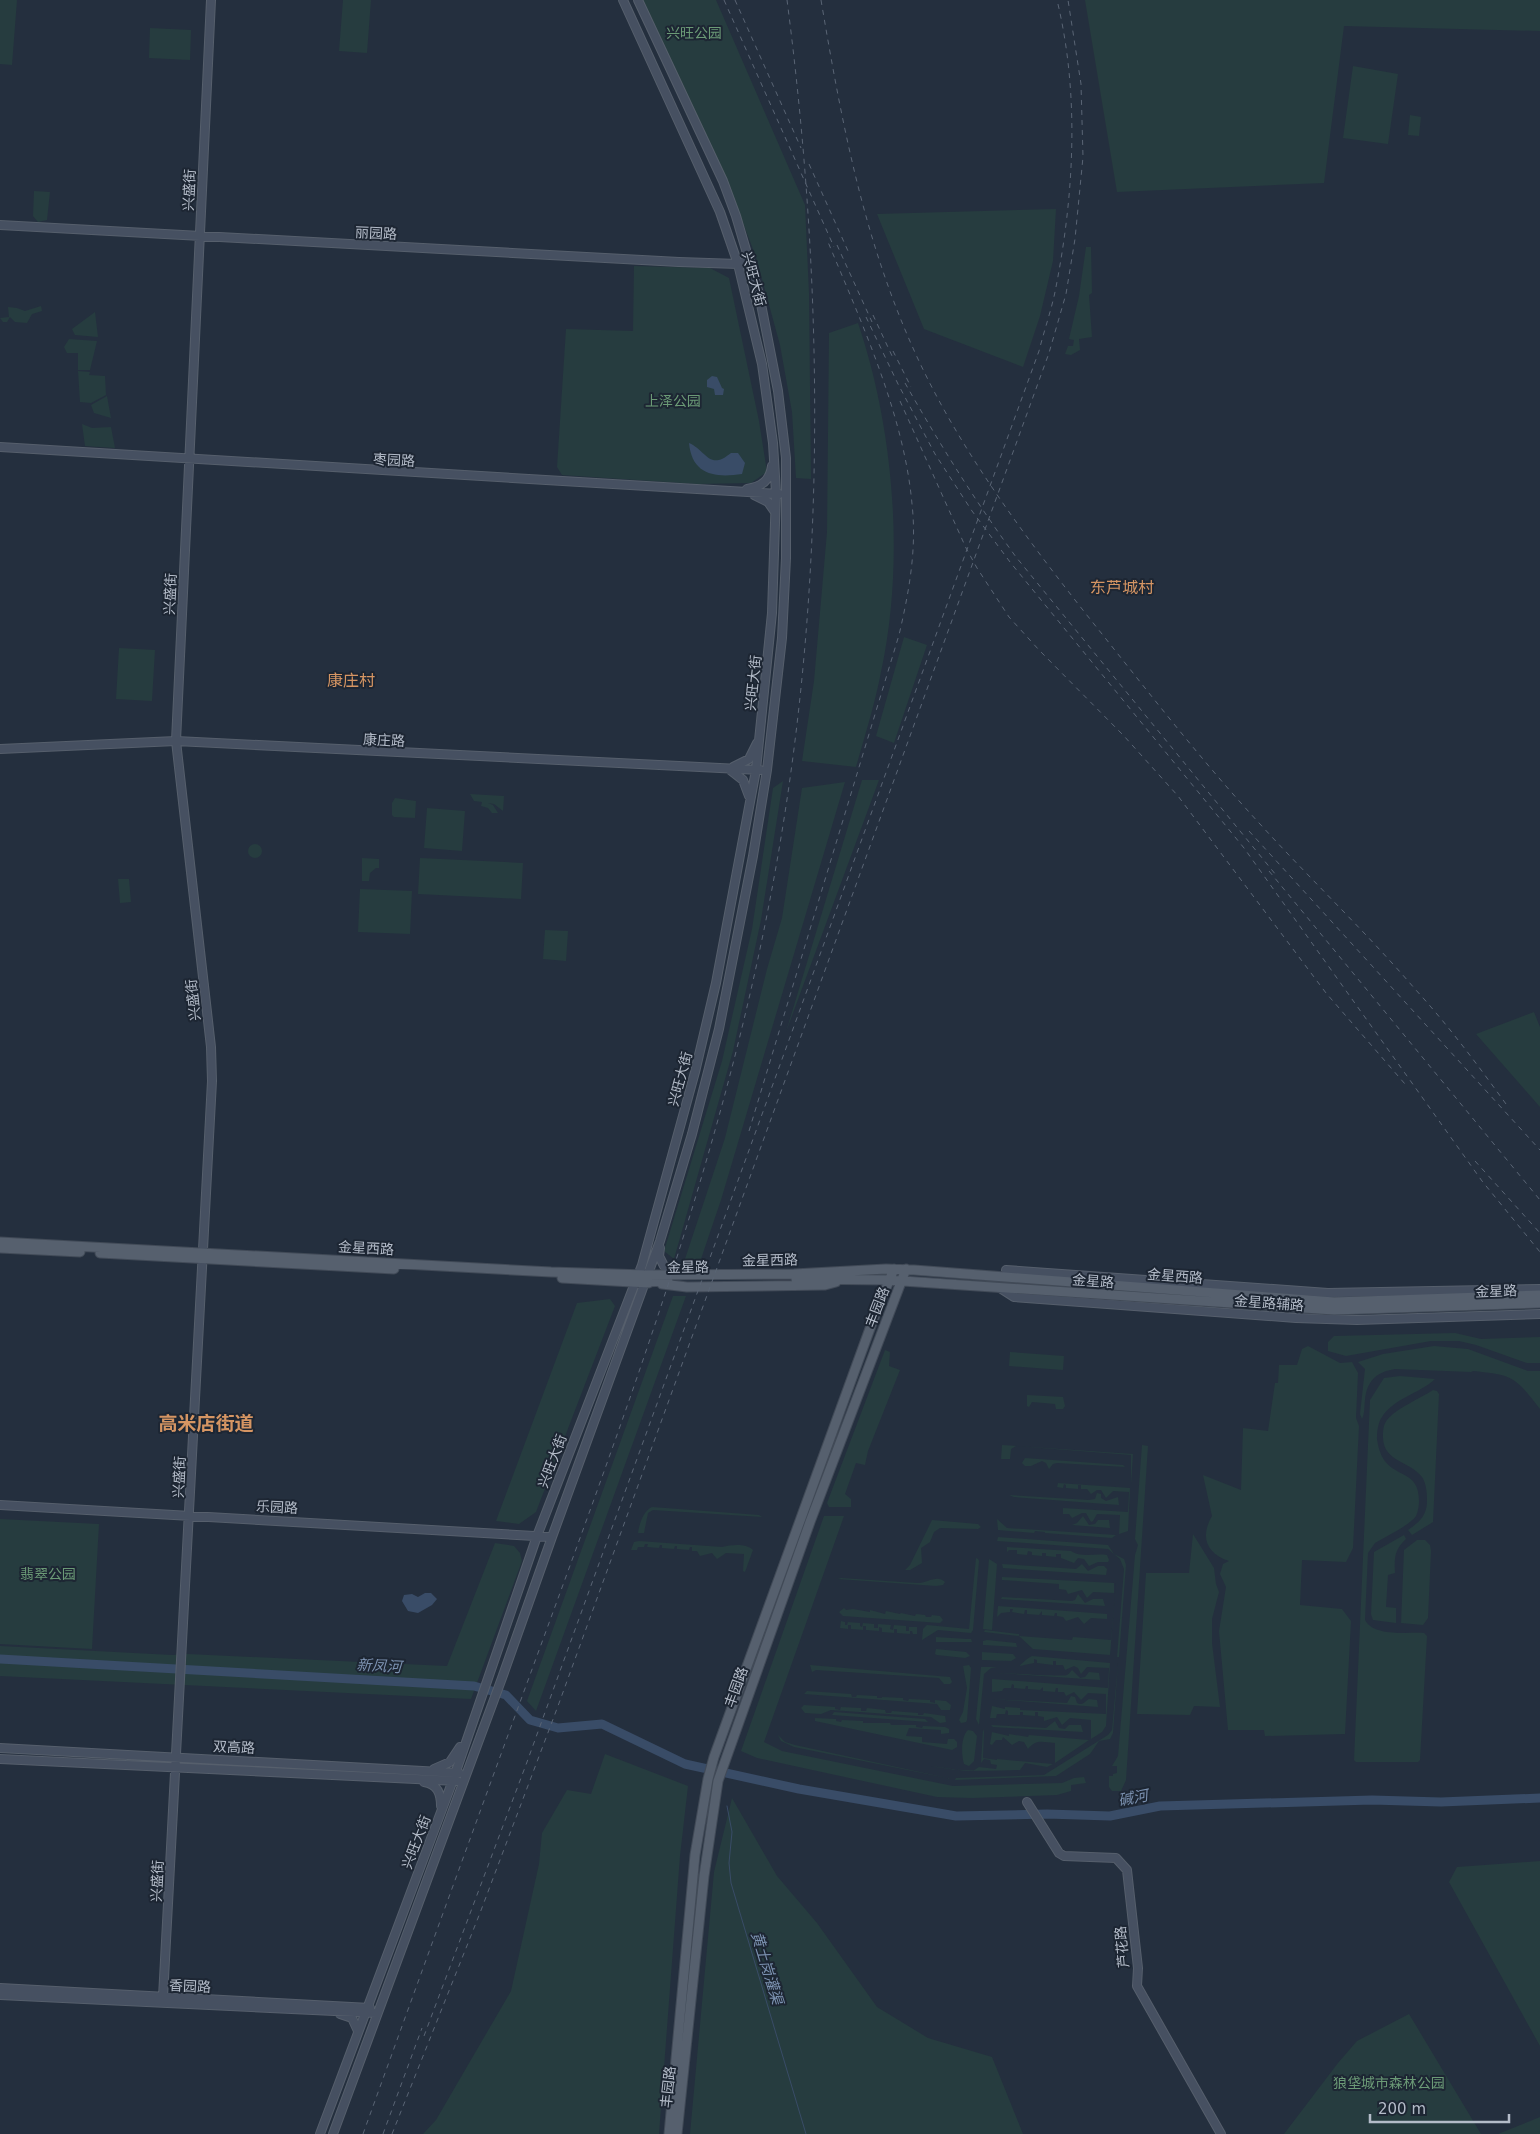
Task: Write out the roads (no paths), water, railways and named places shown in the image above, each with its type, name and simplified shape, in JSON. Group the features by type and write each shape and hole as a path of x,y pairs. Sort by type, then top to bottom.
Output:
{"main road":[{"name":"金星西路","path":"0,1242 204,1256"},
{"name":"金星西路","path":"0,1248 204,1256 641,1278 894,1269 1334,1302 1540,1295"},
{"path":"666,1276 683,1270 815,1268 858,1270"},
{"name":"丰园路","path":"669,2134 695,1855 708,1779 714,1757 877,1309 894,1269"},
{"name":"丰园路","path":"677,2134 706,1857 718,1781 810,1522 906,1270"},
{"name":"金星路","path":"641,1278 687,1287 824,1286 846,1280 888,1280 1334,1310 1540,1303"},
{"path":"877,1309 885,1311 888,1317"},
{"path":"701,1819 704,1828 711,1826"},
{"path":"695,1855 698,1849 701,1848 704,1850 706,1857"}],"street":[{"name":"兴盛街","path":"163,1997 212,1081 211,1047 176,741 211,0"},
{"name":"兴旺大街","path":"333,2134 492,1706 641,1278 695,1072 716,983 756,770 772,613 776,515 774,459 762,364 738,264 720,212 624,0"},
{"name":"兴旺大街","path":"320,2134 461,1757 537,1536 641,1278 660,1241 692,1134 719,1029 754,856 767,770 782,638 786,558 787,494 784,439 778,391 766,323 750,260 723,181 638,0"},
{"name":"丽园路","path":"0,225 738,264 750,260"},
{"name":"枣园路","path":"0,448 787,494"},
{"path":"737,491 762,485 768,480 774,459"},
{"path":"737,491 762,498 771,505 776,515"},
{"path":"750,798 743,780 728,769 749,759 760,739"},
{"name":"康庄路","path":"0,749 176,741 767,770"},
{"path":"660,1241 659,1256 664,1266 678,1272 696,1276"},
{"name":"金星路辅路","path":"1006,1270 1328,1293 1540,1289"},
{"name":"金星路辅路","path":"1000,1288 1014,1297 1296,1318 1357,1320 1540,1314"},
{"name":"乐园路","path":"0,1505 552,1537"},
{"path":"430,1770 444,1766 453,1760 475,1716"},
{"name":"双高路","path":"0,1748 430,1770 465,1779"},
{"path":"461,1757 464,1763 471,1761"},
{"name":"双高路","path":"0,1759 395,1777 454,1776"},
{"path":"395,1777 433,1785 440,1795 442,1809 450,1803 454,1808"},
{"name":"芦花路","path":"1029,1805 1059,1853 1064,1856 1116,1858 1127,1870 1138,1968 1137,1986 1221,2134"},
{"name":"香园路","path":"0,1988 378,2011"},
{"name":"香园路","path":"0,1995 339,2013 366,2010"},
{"path":"339,2013 352,2018 358,2031"}],"water":[{"path":"712,376 717,377 724,389 723,395 715,395 714,389 707,387 707,380"},
{"path":"689,443 713,460 724,458 731,453 738,453 745,463 742,474 723,475 706,472 695,462"},
{"path":"425,1593 431,1593 437,1599 432,1605 418,1613 408,1611 402,1601 404,1595 412,1594 418,1597"}],"waterway":[{"name":"碱河","path":"0,1659 474,1686 506,1695 530,1720 558,1728 602,1724 685,1764 799,1789 956,1816 1047,1814 1110,1816 1160,1806 1372,1800 1441,1802 1540,1798"},
{"name":"黄土岗灌渠","path":"727,1806 732,1832 729,1863 731,1883 806,2134"}],"railway":[{"path":"724,0 834,247"},
{"path":"735,0 801,148"},
{"path":"363,2134 593,1503 656,1322 712,1140 737,1048 759,955 777,861 793,754 805,647 812,539 815,431 808,215 799,107 787,0"},
{"path":"821,0 837,92 857,182 883,271 918,359 973,459 1016,522 1062,584 1193,747 1237,799 1377,947 1427,1003 1462,1045 1506,1104"},
{"path":"424,2036 527,1762 1039,351 1055,292 1067,220 1072,146 1069,72 1057,0"},
{"path":"392,2134 480,1913 558,1706 1049,353 1066,294 1075,239 1083,157 1081,84 1068,0"},
{"path":"809,164 848,251"},
{"path":"749,1131 899,635 909,587 913,554 912,504 900,437 880,370 828,242"},
{"path":"837,245 872,322"},
{"path":"873,315 893,358"},
{"path":"866,317 898,384 935,454 972,511 1010,562 1244,848 1482,1181 1540,1252"},
{"path":"893,351 911,387"},
{"path":"905,383 958,472 1016,557 1276,875"},
{"path":"900,401 966,548 1009,617 1124,736 1178,796 1326,993 1405,1084"},
{"path":"1249,831 1540,1150"},
{"path":"1269,871 1540,1200"},
{"path":"1475,1161 1540,1233"},
{"path":"383,2134 422,2028"}],"district":[{"name":"东芦城村","path":"1122,587"},
{"name":"康庄村","path":"351,680"},
{"name":"高米店街道","path":"206,1423"}],"park label":[{"name":"兴旺公园","path":"694,33"},
{"name":"上泽公园","path":"673,401"},
{"name":"翡翠公园","path":"48,1574"},
{"name":"狼垡城市森林公园","path":"1389,2083"}],"water label":[{"name":"新凤河","path":"379,1666"}]}
